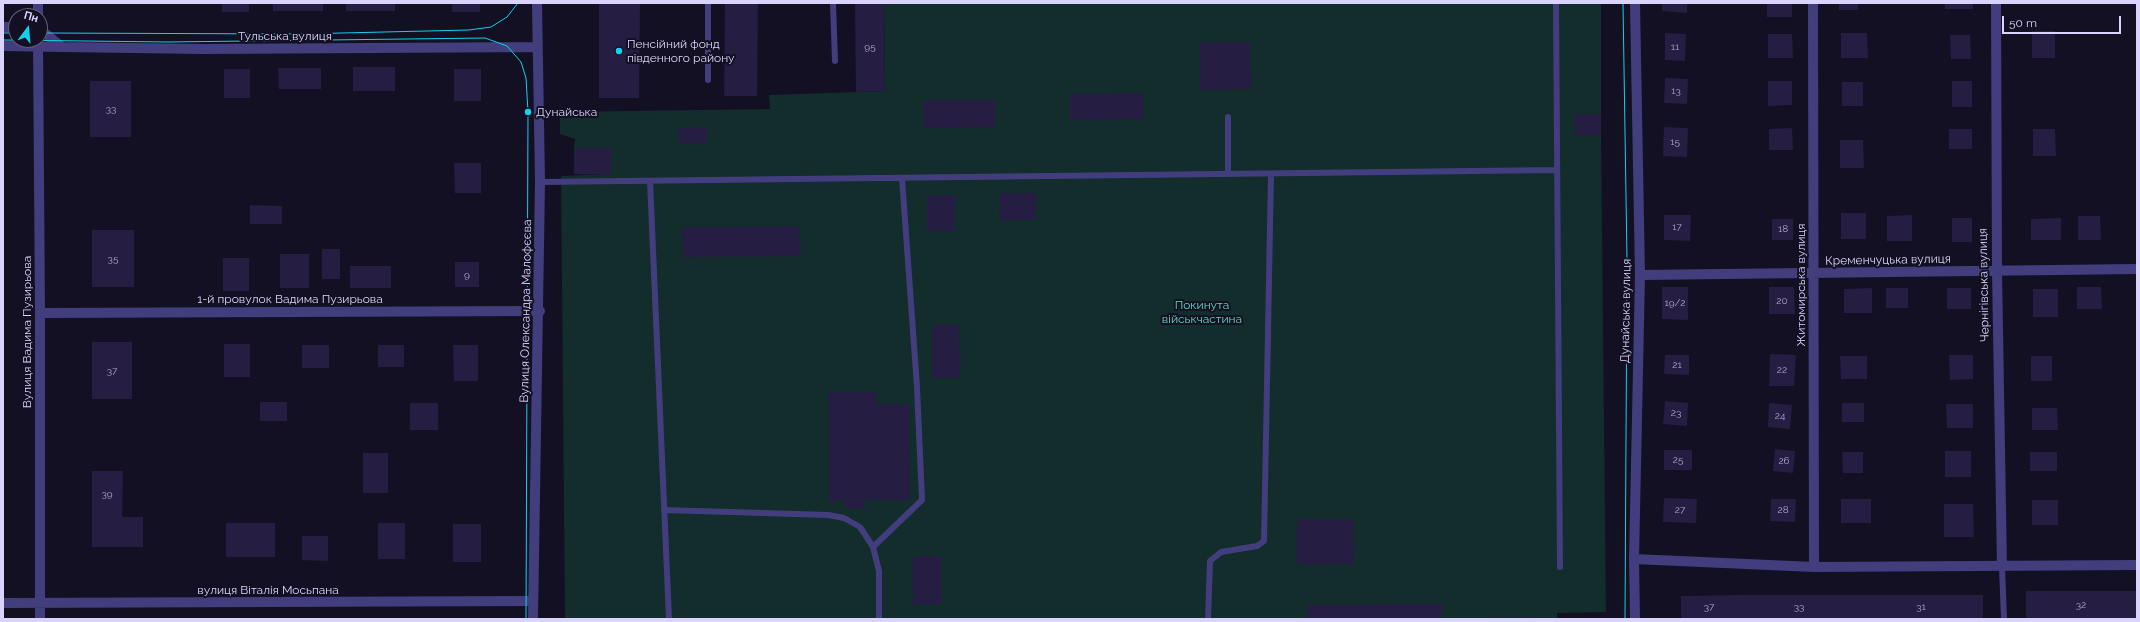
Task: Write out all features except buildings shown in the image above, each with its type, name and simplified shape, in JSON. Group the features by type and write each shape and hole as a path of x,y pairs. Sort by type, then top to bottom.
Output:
{"street":[{"name":"Вулиця Олександра Малофєєва","path":"533,619 540,311 540,182 536,3"},
{"name":"Дунайська вулиця","path":"1635,619 1634,559 1640,275 1636,3"},
{"name":"Житомирська вулиця","path":"1813,3 1814,567"},
{"name":"Чернігівська вулиця","path":"1996,3 1997,271 2002,567"},
{"path":"48,36 62,47"},
{"name":"Тульська вулиця","path":"48,45 62,47 203,49 537,47"},
{"name":"Вулиця Вадима Пузирьова","path":"38,48 40,619"},
{"name":"Кременчуцька вулиця","path":"1640,275 2137,269"},
{"name":"1-й провулок Вадима Пузирьова","path":"40,313 540,311"},
{"path":"1634,559 1814,567 2137,565"},
{"name":"вулиця Віталія Мосьпана","path":"3,603 533,601"}],"lane":[{"path":"708,3 708,80"},
{"path":"833,3 835,61"},
{"path":"1556,3 1560,567"},
{"path":"1228,117 1228,174"},
{"path":"540,182 1557,170"},
{"path":"1208,619 1210,561 1221,552 1257,546 1264,542 1271,174"},
{"path":"873,547 922,500 917,387 902,178"},
{"path":"650,181 669,619"},
{"path":"664,510 828,515 844,518 860,527 873,547 880,572 879,619"},
{"path":"2002,567 2004,619"}],"green space":[{"name":"Покинута військчастина","path":"884,3 1601,3 1601,114 1575,114 1575,135 1601,135 1606,612 1557,613 1557,619 565,619 561,176 611,174 611,148 574,148 575,139 560,134 560,112 770,109 769,95 885,91"}],"tram line":[{"path":"48,33 299,34 469,30 491,27 507,17 518,3"},
{"path":"1623,3 1627,261 1625,619"},
{"path":"3,33 8,33"},
{"path":"3,40 168,42 485,38 507,46 521,62 526,78 528,112 526,619"}],"place":[{"name":"Пенсійний фонд південного району","path":"619,51"},
{"name":"Дунайська","path":"528,112"}]}
